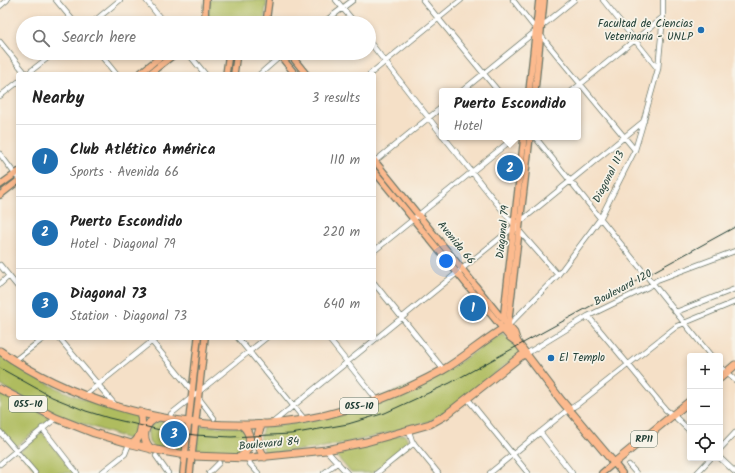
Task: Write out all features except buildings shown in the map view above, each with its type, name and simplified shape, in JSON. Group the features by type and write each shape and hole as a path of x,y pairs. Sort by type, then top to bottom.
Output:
{"highway":[{"name":"Avenida 66","path":"506,327 510,337 517,342 569,410 614,463"},
{"name":"Boulevard 84","path":"0,351 22,366 84,396 116,406 158,417 192,422 242,426 305,420 378,400 414,385 443,370 506,327"},
{"name":"Boulevard 84","path":"0,389 56,418 94,433 130,444 189,456 239,458 265,457 326,450 366,442 430,424 446,415 521,356 526,354"},
{"path":"723,376 735,365"},
{"name":"RP11","path":"614,463 687,404"},
{"path":"130,444 137,440 139,434 142,420 140,412"},
{"path":"150,449 145,439 145,431 149,422 158,417"},
{"path":"263,424 259,429 259,442 260,452 265,457"},
{"path":"239,458 247,451 250,442 248,432 242,426"}],"main road":[{"path":"205,16 206,0"},
{"path":"267,16 269,0"},
{"path":"529,88 539,0"},
{"path":"535,88 544,0"},
{"path":"141,72 156,60"},
{"path":"152,72 167,60"},
{"path":"226,72 228,60"},
{"path":"234,72 236,60"},
{"path":"285,60 294,72"},
{"path":"295,60 304,72"},
{"name":"Diagonal 79","path":"506,327 503,319 524,140"},
{"name":"Diagonal 79","path":"506,327 520,232 530,140"},
{"name":"Avenida 66","path":"376,163 419,214 503,319"},
{"name":"Avenida 66","path":"376,173 457,273 506,327"},
{"path":"0,185 16,175"},
{"path":"0,195 16,183"},
{"path":"190,473 189,456 195,395 198,340"},
{"path":"195,395 205,340"},
{"path":"183,473 189,456"},
{"path":"614,463 622,473"},
{"name":"RP11","path":"602,473 614,463"}],"street":[{"path":"0,6 7,0"},
{"path":"56,0 69,16"},
{"path":"101,16 120,0"},
{"path":"146,0 159,16"},
{"path":"336,0 349,16"},
{"path":"332,16 353,0"},
{"path":"423,0 496,88"},
{"path":"372,72 461,0"},
{"path":"513,0 635,150"},
{"path":"466,88 574,0"},
{"path":"603,0 658,69"},
{"name":"Diagonal 113","path":"506,327 558,276 600,219 635,150 658,69 664,17 663,0"},
{"path":"575,88 664,17"},
{"path":"0,42 25,72"},
{"path":"376,50 439,131"},
{"path":"30,72 45,60"},
{"path":"105,60 114,72"},
{"path":"194,60 203,72"},
{"path":"262,72 275,60"},
{"path":"0,96 16,84"},
{"path":"376,159 439,110"},
{"path":"376,339 644,121"},
{"path":"446,140 514,226 558,276"},
{"path":"376,249 511,140"},
{"path":"538,140 709,353"},
{"path":"0,154 16,173"},
{"name":"Boulevard 120","path":"526,354 588,316 648,287 656,280 735,251"},
{"path":"0,265 16,285"},
{"path":"0,284 9,276"},
{"path":"376,286 443,370"},
{"path":"676,312 735,289"},
{"path":"490,473 540,432 677,326 735,302"},
{"path":"588,316 666,410 674,415 687,428"},
{"path":"14,361 41,340"},
{"path":"61,340 116,406"},
{"path":"84,396 151,340"},
{"path":"153,340 214,418"},
{"path":"240,340 305,420"},
{"path":"171,414 264,340"},
{"path":"330,340 378,400"},
{"path":"271,424 374,340"},
{"path":"723,370 735,380"},
{"path":"467,398 528,473"},
{"path":"0,464 56,418"},
{"path":"42,428 77,473"},
{"path":"409,431 410,438 438,473"},
{"path":"0,432 35,473"},
{"path":"540,432 572,473"},
{"path":"723,446 735,433"},
{"path":"378,473 414,443"},
{"path":"100,473 125,454 130,444"},
{"path":"326,450 347,473"},
{"path":"156,456 168,473"},
{"path":"248,458 250,464 258,473"},
{"path":"697,473 708,461"},
{"path":"723,461 735,472"},
{"path":"324,473 338,462"},
{"path":"209,473 220,463"},
{"path":"629,465 636,473"}],"green space":[{"path":"210,0 267,0 265,16 208,16"},
{"path":"502,333 516,344 522,352 444,413 428,422 365,439 320,448 265,454 260,439 263,427 323,418 442,374"},
{"path":"0,354 30,374 73,395 138,414 140,418 135,438 131,440 60,416 28,401 0,385"},
{"path":"0,390 49,417 49,420 17,446 14,446 0,428"},
{"path":"159,421 186,425 186,432 168,430 167,433 185,438 183,453 153,447 149,442 148,428"},
{"path":"199,426 240,427 245,431 248,442 242,453 238,454 196,454"},
{"path":"42,432 74,473 38,473 20,451"},
{"path":"405,434 410,445 372,473 351,473 332,451"}],"tram line":[{"path":"0,368 52,397 86,411 160,430 195,435 231,437 291,434 348,424 385,413 450,383 735,227"}],"place":[{"name":"Facultad de Ciencias Veterinaria - UNLP","path":"701,30"},
{"name":"Puerto Escondido","path":"510,168"},
{"name":"Club Atlético América","path":"473,308"},
{"name":"El Templo","path":"551,358"},
{"name":"Diagonal 73","path":"174,434"}]}
